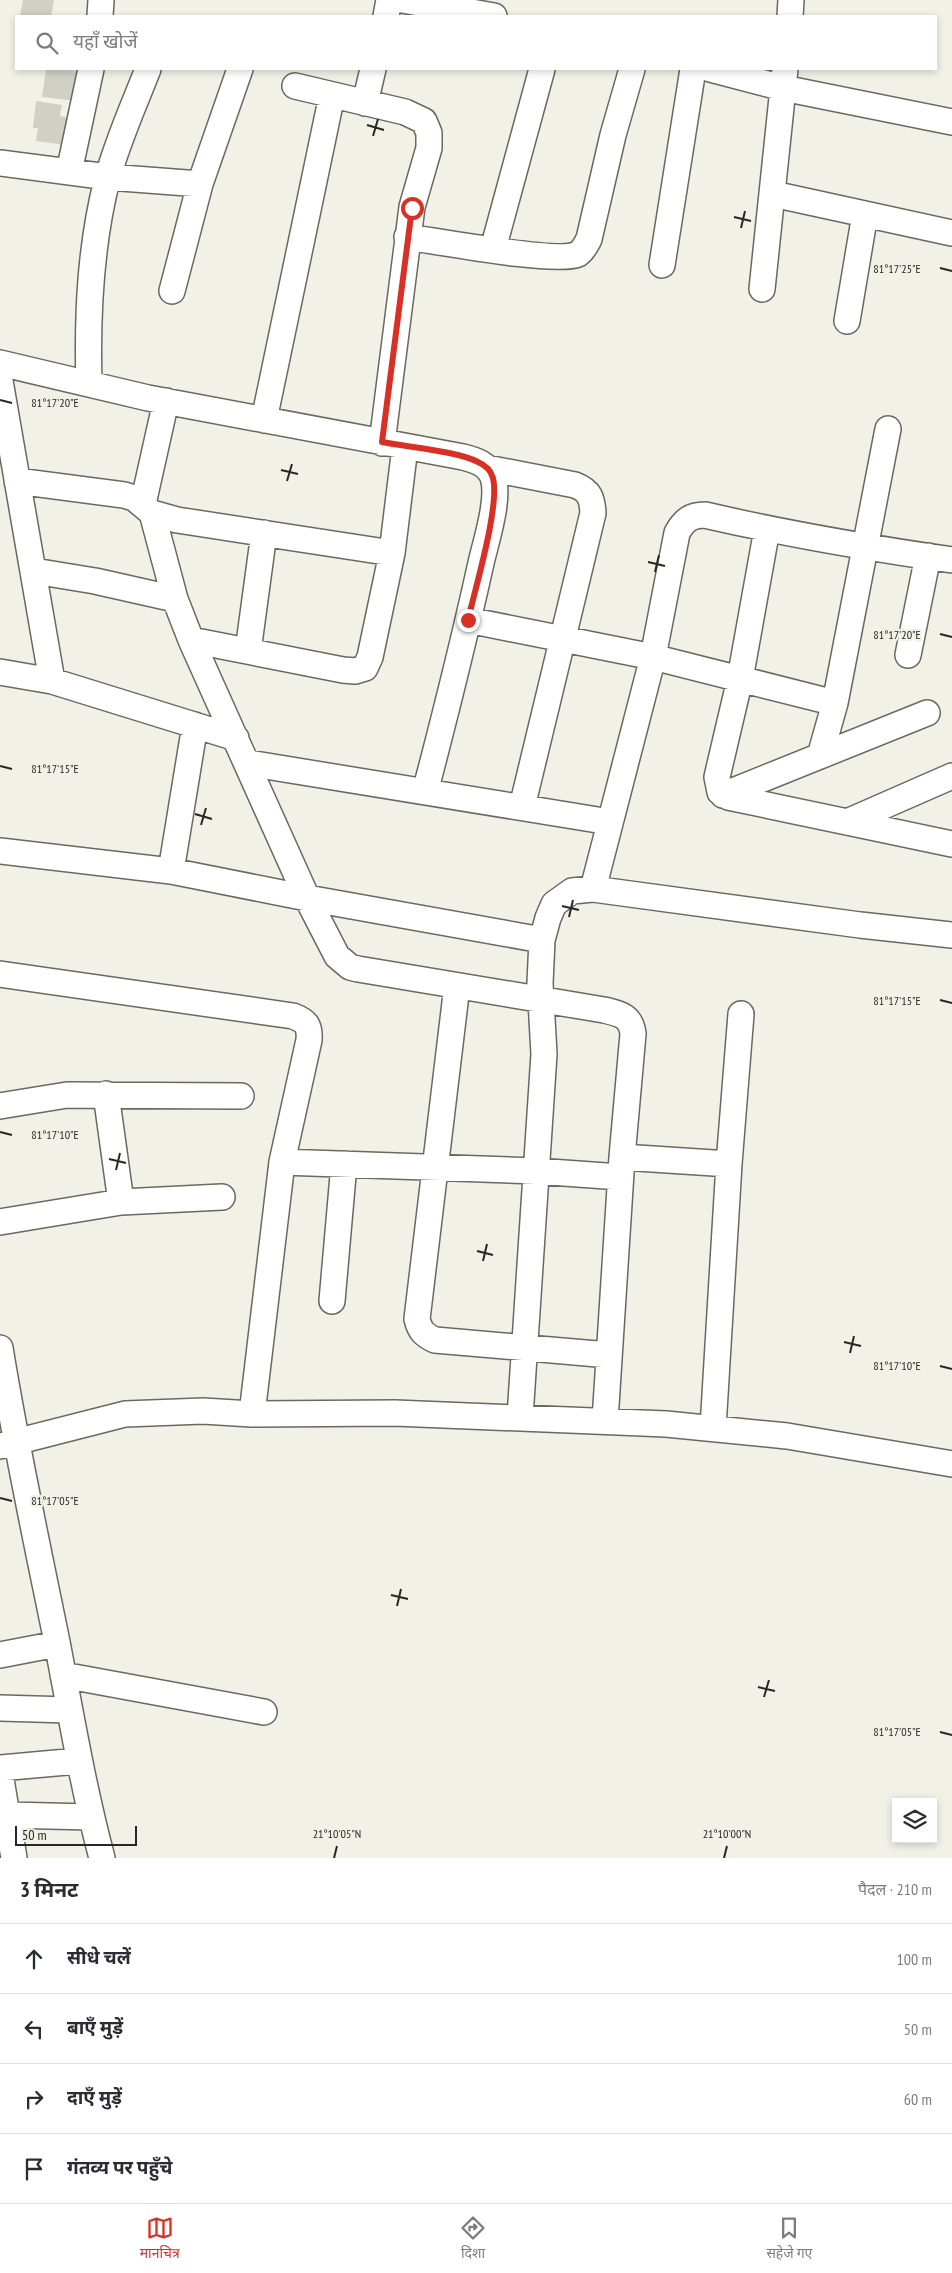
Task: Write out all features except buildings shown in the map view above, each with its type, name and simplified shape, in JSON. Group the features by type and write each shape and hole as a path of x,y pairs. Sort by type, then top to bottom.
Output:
{"street":[{"path":"100,15 101,0"},
{"path":"386,15 389,0"},
{"path":"402,0 488,15"},
{"path":"790,15 791,0"},
{"path":"69,172 91,70"},
{"path":"89,384 89,290 93,252 108,178 148,70"},
{"path":"172,290 200,184 240,70"},
{"path":"365,103 373,70"},
{"path":"493,249 542,70"},
{"path":"407,237 553,257 568,257 578,254 584,249 589,238 613,135 632,70"},
{"path":"662,265 693,70"},
{"path":"718,70 784,78 952,122"},
{"path":"762,289 784,78"},
{"path":"191,640 354,671 365,668 370,656 392,553 393,445 407,237 412,208 429,148 428,127 418,117 295,86"},
{"path":"264,420 332,95"},
{"path":"0,163 108,178 200,184"},
{"path":"773,194 952,233"},
{"path":"848,321 865,214"},
{"path":"0,364 166,401 393,445 463,456 478,461 487,468 493,477 494,494 468,620 425,792"},
{"path":"0,380 52,681"},
{"path":"166,401 147,508 175,599 191,640 248,763 307,898 332,948 343,962 350,967 618,1013 630,1020 633,1034 621,1167 605,1421"},
{"path":"820,756 834,703 888,429"},
{"path":"487,468 575,485 585,489 592,497 593,513 522,808"},
{"path":"17,481 124,495 147,508 177,520 392,553"},
{"path":"593,889 653,657 677,533 681,525 695,515 705,515 865,547 952,560"},
{"path":"768,529 740,679 718,777 718,788 723,795 952,844"},
{"path":"248,651 264,534"},
{"path":"908,655 928,556"},
{"path":"34,571 95,581 175,599"},
{"path":"468,620 653,657 834,703"},
{"path":"0,672 52,681 236,738"},
{"path":"723,795 927,713"},
{"path":"171,871 195,725"},
{"path":"248,763 610,822"},
{"path":"848,822 952,776"},
{"path":"0,851 171,871 307,898 542,940"},
{"path":"520,1417 544,1054 540,983 542,940 554,904 572,891 593,889 850,924 952,935"},
{"path":"0,974 293,1016 306,1021 310,1030 282,1162 252,1414"},
{"path":"457,986 434,1167 418,1319 420,1328 425,1336 435,1340 609,1355"},
{"path":"713,1428 729,1164 741,1014"},
{"path":"106,1094 121,1202"},
{"path":"0,1106 67,1095 241,1096"},
{"path":"282,1162 536,1171 729,1164"},
{"path":"332,1301 344,1164"},
{"path":"0,1222 121,1202 222,1198"},
{"path":"0,1348 8,1444 57,1644 78,1761 102,1858"},
{"path":"8,1444 125,1414 203,1411 252,1414 395,1413 605,1421 713,1428 788,1436 952,1464"},
{"path":"0,1655 57,1644"},
{"path":"63,1675 264,1712"},
{"path":"0,1708 69,1710"},
{"path":"0,1768 78,1761"},
{"path":"0,1773 14,1858"},
{"path":"7,1815 91,1817"}],"route":[{"path":"412,208 382,442 463,456 478,461 487,468 493,477 494,494 491,516 468,620"}]}
